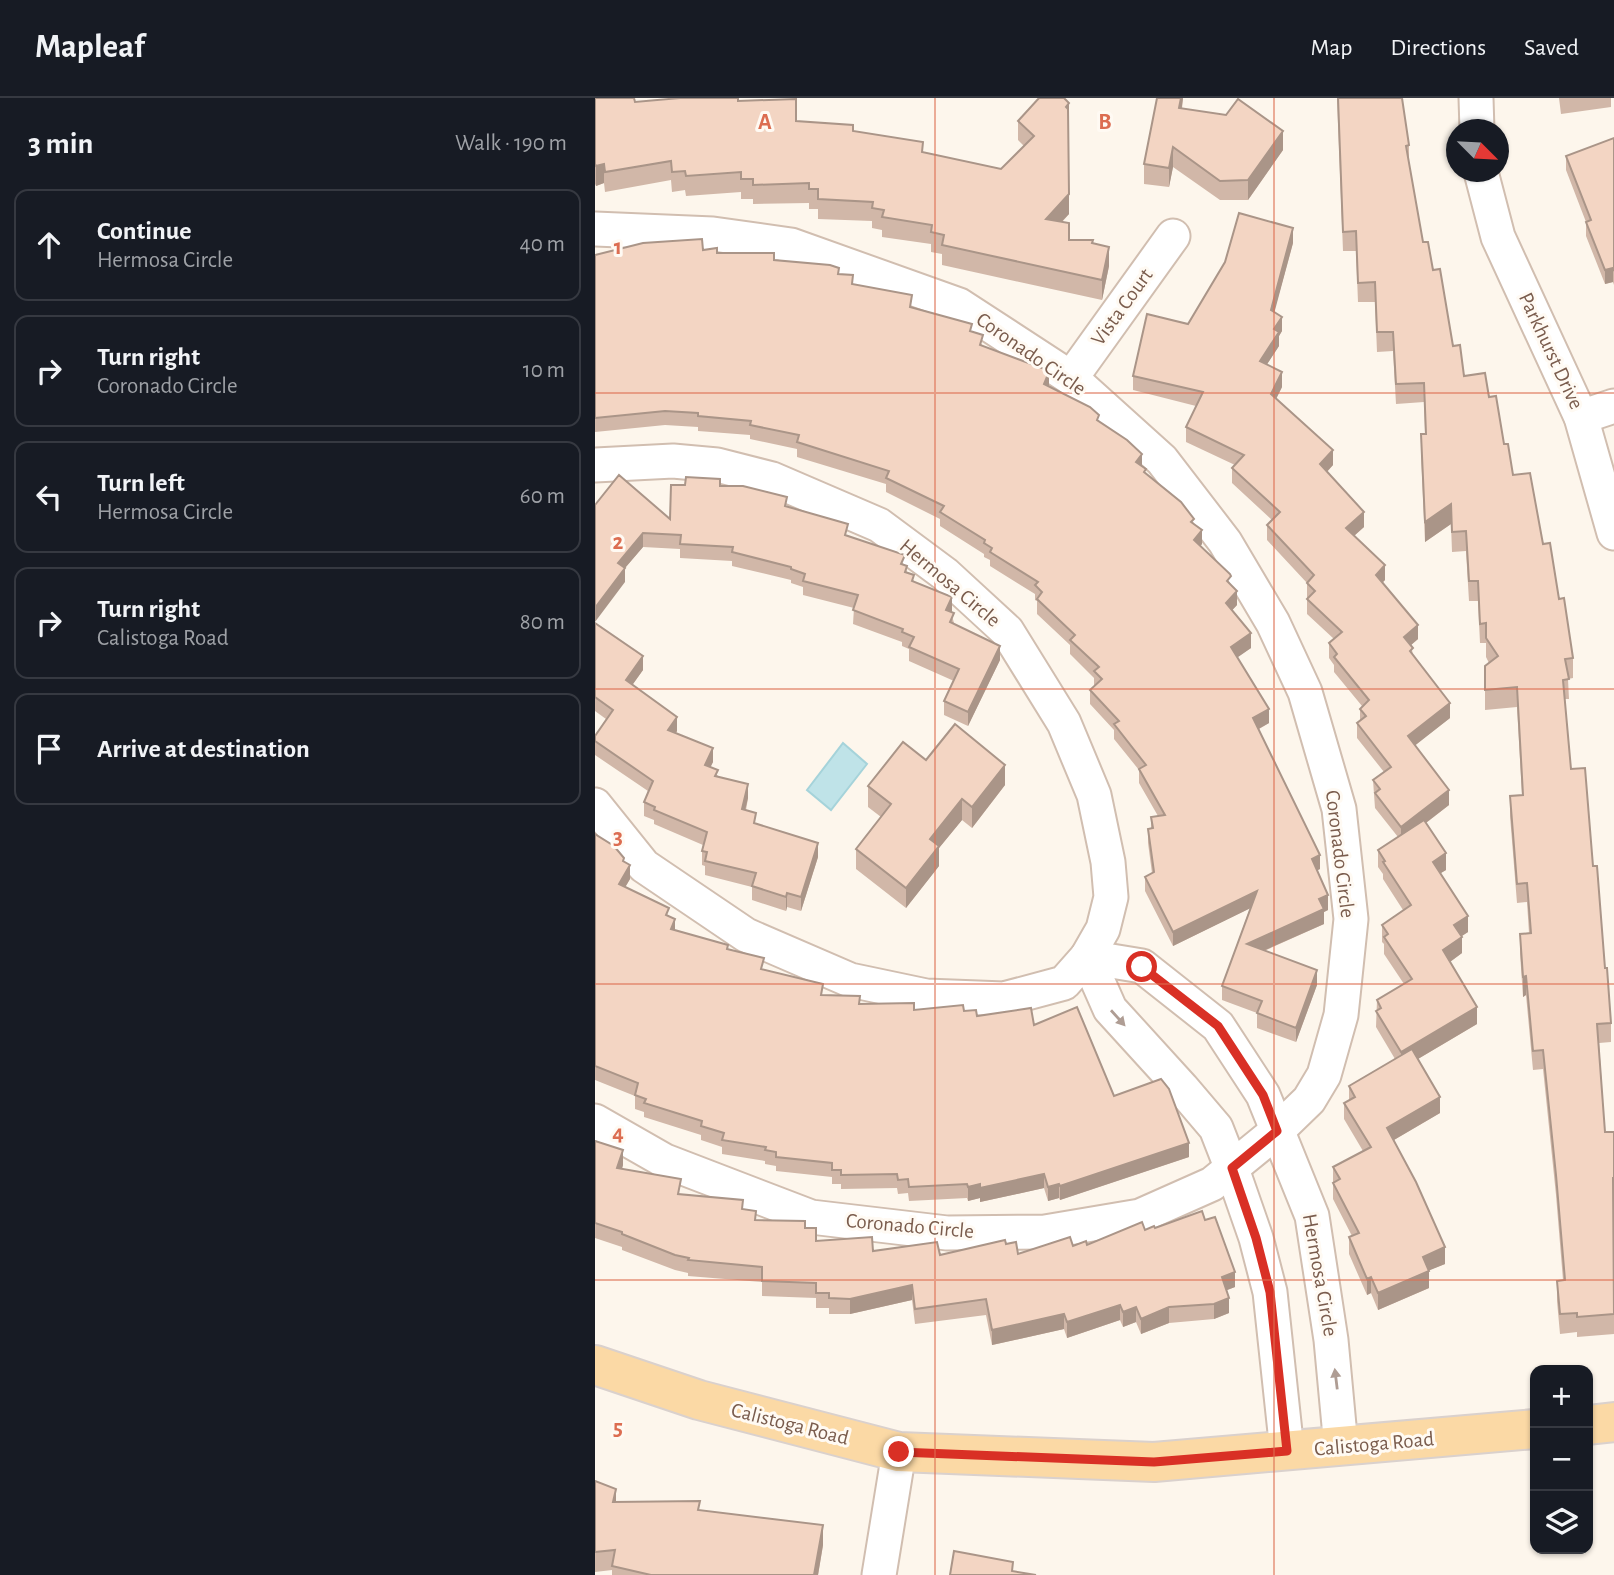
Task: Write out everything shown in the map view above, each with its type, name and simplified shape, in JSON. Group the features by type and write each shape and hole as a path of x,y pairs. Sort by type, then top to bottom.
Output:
{"main road":[{"name":"Calistoga Road","path":"595,1365 699,1400 899,1452 1154,1462 1530,1429"},
{"path":"1593,1424 1614,1422"}],"street":[{"path":"1476,98 1477,119"},
{"name":"Parkhurst Drive","path":"1484,182 1498,237 1581,417 1614,533"},
{"name":"Coronado Circle","path":"595,229 713,234 791,245 959,305 1071,378 1163,460 1225,542 1273,623 1305,692 1339,810 1351,919 1341,1015 1324,1075 1309,1100 1277,1131 1212,1184 1140,1216 1045,1232 947,1233 811,1217 665,1161 595,1121"},
{"name":"Vista Court","path":"1071,378 1173,236"},
{"path":"1581,417 1614,406"},
{"name":"Hermosa Circle","path":"595,465 673,461 717,465 772,479 879,525 945,574 1007,631 1064,723 1094,795 1108,862 1111,897 1103,929 1087,957 1064,983 1004,999 926,996 850,980 746,935 644,866 595,805"},
{"path":"1087,957 1109,1009 1216,1128 1256,1238 1270,1292 1287,1451"},
{"name":"Hermosa Circle","path":"1087,957 1142,967 1218,1026 1263,1095 1312,1216 1333,1352 1341,1447"},
{"path":"879,1575 899,1452"}],"water":[{"path":"843,743 867,764 831,810 807,790"}],"building":[{"path":"595,98 634,98 635,102 680,98 738,98 738,101 796,99 796,121 853,125 853,131 923,142 922,152 1001,169 1034,136 1018,121 1039,98 1064,98 1069,103 1066,107 1069,194 1046,219 1069,223 1069,240 1093,240 1092,243 1109,247 1102,280 942,245 944,235 931,232 932,225 882,217 884,210 872,208 873,202 818,199 818,189 809,189 809,183 753,185 753,179 741,179 741,172 686,176 685,171 672,172 671,161 605,172 604,164 595,164"},
{"path":"1157,98 1181,98 1179,108 1226,115 1238,99 1283,131 1248,180 1220,181 1173,147 1169,168 1144,164"},
{"path":"1338,98 1402,98 1409,145 1406,146 1423,242 1428,242 1433,270 1440,269 1453,346 1460,345 1464,376 1485,373 1489,397 1496,396 1504,444 1508,444 1513,475 1530,473 1543,544 1550,543 1559,599 1564,598 1573,658 1565,659 1569,679 1563,680 1571,769 1585,768 1611,1023 1597,1024 1605,1132 1614,1132 1614,1314 1577,1317 1577,1313 1560,1314 1557,1281 1565,1280 1556,1175 1543,1050 1533,1051 1526,976 1523,977 1520,934 1531,933 1527,883 1517,884 1510,796 1523,795 1517,687 1485,690 1485,666 1498,656 1486,638 1486,623 1480,624 1478,581 1469,581 1466,531 1452,532 1451,504 1425,522 1421,434 1426,434 1424,383 1396,384 1393,332 1377,332 1375,282 1358,283 1356,231 1343,232"},
{"path":"1614,138 1614,271 1613,268 1605,270 1586,222 1591,220 1566,156"},
{"path":"1239,213 1293,228 1271,310 1282,317 1274,329 1279,332 1260,361 1282,372 1271,394 1333,450 1320,464 1364,512 1346,528 1385,565 1376,575 1418,625 1404,637 1413,648 1410,651 1450,703 1408,736 1449,790 1401,827 1375,793 1380,789 1373,780 1391,767 1357,723 1366,716 1360,709 1369,700 1334,657 1337,654 1329,643 1342,632 1307,599 1315,591 1307,583 1314,575 1267,525 1280,512 1232,468 1244,455 1186,427 1203,392 1133,376 1147,314 1188,324 1225,262"},
{"path":"702,239 703,250 717,248 717,253 774,253 774,260 830,265 839,268 838,274 853,275 852,284 912,295 910,307 972,324 970,331 983,335 980,345 1042,368 1049,372 1044,384 1090,407 1099,415 1097,420 1127,440 1142,454 1136,462 1146,469 1144,472 1181,502 1194,519 1191,522 1202,530 1194,540 1230,574 1227,581 1237,591 1226,603 1251,633 1231,647 1269,709 1253,718 1320,855 1312,859 1328,895 1319,899 1324,909 1247,944 1317,970 1296,1028 1257,1013 1262,1001 1222,986 1257,891 1173,932 1145,877 1154,872 1148,829 1153,828 1151,817 1165,815 1139,769 1146,765 1114,724 1119,721 1090,690 1102,679 1094,671 1099,667 1070,640 1075,635 1037,599 1042,592 1035,585 1038,582 990,552 992,548 984,543 985,540 940,512 944,506 886,478 889,471 797,442 799,435 750,425 751,421 698,416 698,413 665,411 595,418 595,255 643,243"},
{"path":"619,475 670,519 671,485 685,485 686,477 720,479 720,486 743,486 787,497 785,506 848,524 845,535 905,555 901,564 907,566 905,572 914,575 912,581 952,597 946,610 954,613 950,622 1000,646 968,712 944,701 959,669 909,647 914,637 902,632 903,629 853,610 858,595 803,581 805,574 791,567 732,552 733,547 680,544 681,535 643,533 618,563 625,568 595,608 595,505"},
{"path":"595,623 643,656 626,680 677,717 668,730 713,748 705,765 718,770 715,776 748,784 742,809 756,813 754,823 818,843 801,897 787,893 786,897 752,886 756,873 705,861 707,852 702,851 707,832 654,810 655,807 644,802 653,781 595,741 595,736 613,710 595,697"},
{"path":"955,724 1005,765 972,807 962,799 930,839 939,846 906,888 856,849 891,804 868,786 903,742 926,760"},
{"path":"1424,820 1446,853 1433,862 1468,916 1454,925 1462,937 1443,950 1477,1007 1401,1052 1376,1011 1381,1008 1377,1000 1412,979 1384,937 1388,934 1382,925 1411,905 1378,850"},
{"path":"595,834 614,846 624,858 623,861 630,865 619,884 669,908 666,915 675,919 671,929 728,945 727,949 764,958 761,969 823,984 821,995 860,996 859,1004 914,1003 914,1010 963,1005 964,1011 976,1010 977,1016 1031,1008 1034,1025 1077,1007 1114,1096 1161,1079 1169,1089 1189,1143 1060,1186 1048,1187 1044,1174 980,1188 980,1184 968,1187 967,1184 909,1187 908,1179 898,1180 897,1174 841,1175 841,1170 832,1170 832,1163 776,1157 776,1152 765,1150 766,1147 722,1140 724,1133 701,1126 702,1121 644,1103 646,1099 635,1095 638,1083 595,1066"},
{"path":"1412,1049 1440,1097 1387,1128 1416,1182 1445,1247 1423,1257 1429,1271 1378,1293 1371,1277 1367,1279 1349,1237 1359,1233 1333,1183 1340,1179 1333,1167 1371,1147 1344,1103 1355,1097 1349,1086"},
{"path":"595,1141 623,1150 617,1168 681,1179 678,1194 743,1200 742,1209 756,1211 755,1220 805,1221 805,1228 816,1228 816,1241 872,1237 873,1251 937,1242 940,1255 1005,1240 1006,1244 1016,1242 1018,1254 1070,1237 1073,1246 1086,1241 1087,1245 1142,1222 1145,1230 1202,1211 1205,1220 1215,1217 1235,1272 1222,1277 1229,1298 1214,1304 1169,1307 1141,1319 1136,1307 1123,1312 1120,1305 1067,1322 1064,1314 992,1330 986,1299 915,1309 912,1285 850,1299 829,1298 829,1293 816,1293 816,1283 762,1281 762,1267 688,1260 689,1258 595,1223"},
{"path":"595,1481 616,1489 613,1502 700,1501 698,1510 823,1525 814,1575 651,1575 612,1566 615,1550 595,1552"},
{"path":"954,1551 1013,1562 1012,1571 1036,1575 950,1575"}],"route":[{"path":"899,1452 1154,1462 1287,1451 1270,1292 1256,1238 1232,1168 1277,1131 1263,1095 1218,1026 1142,967"}]}
